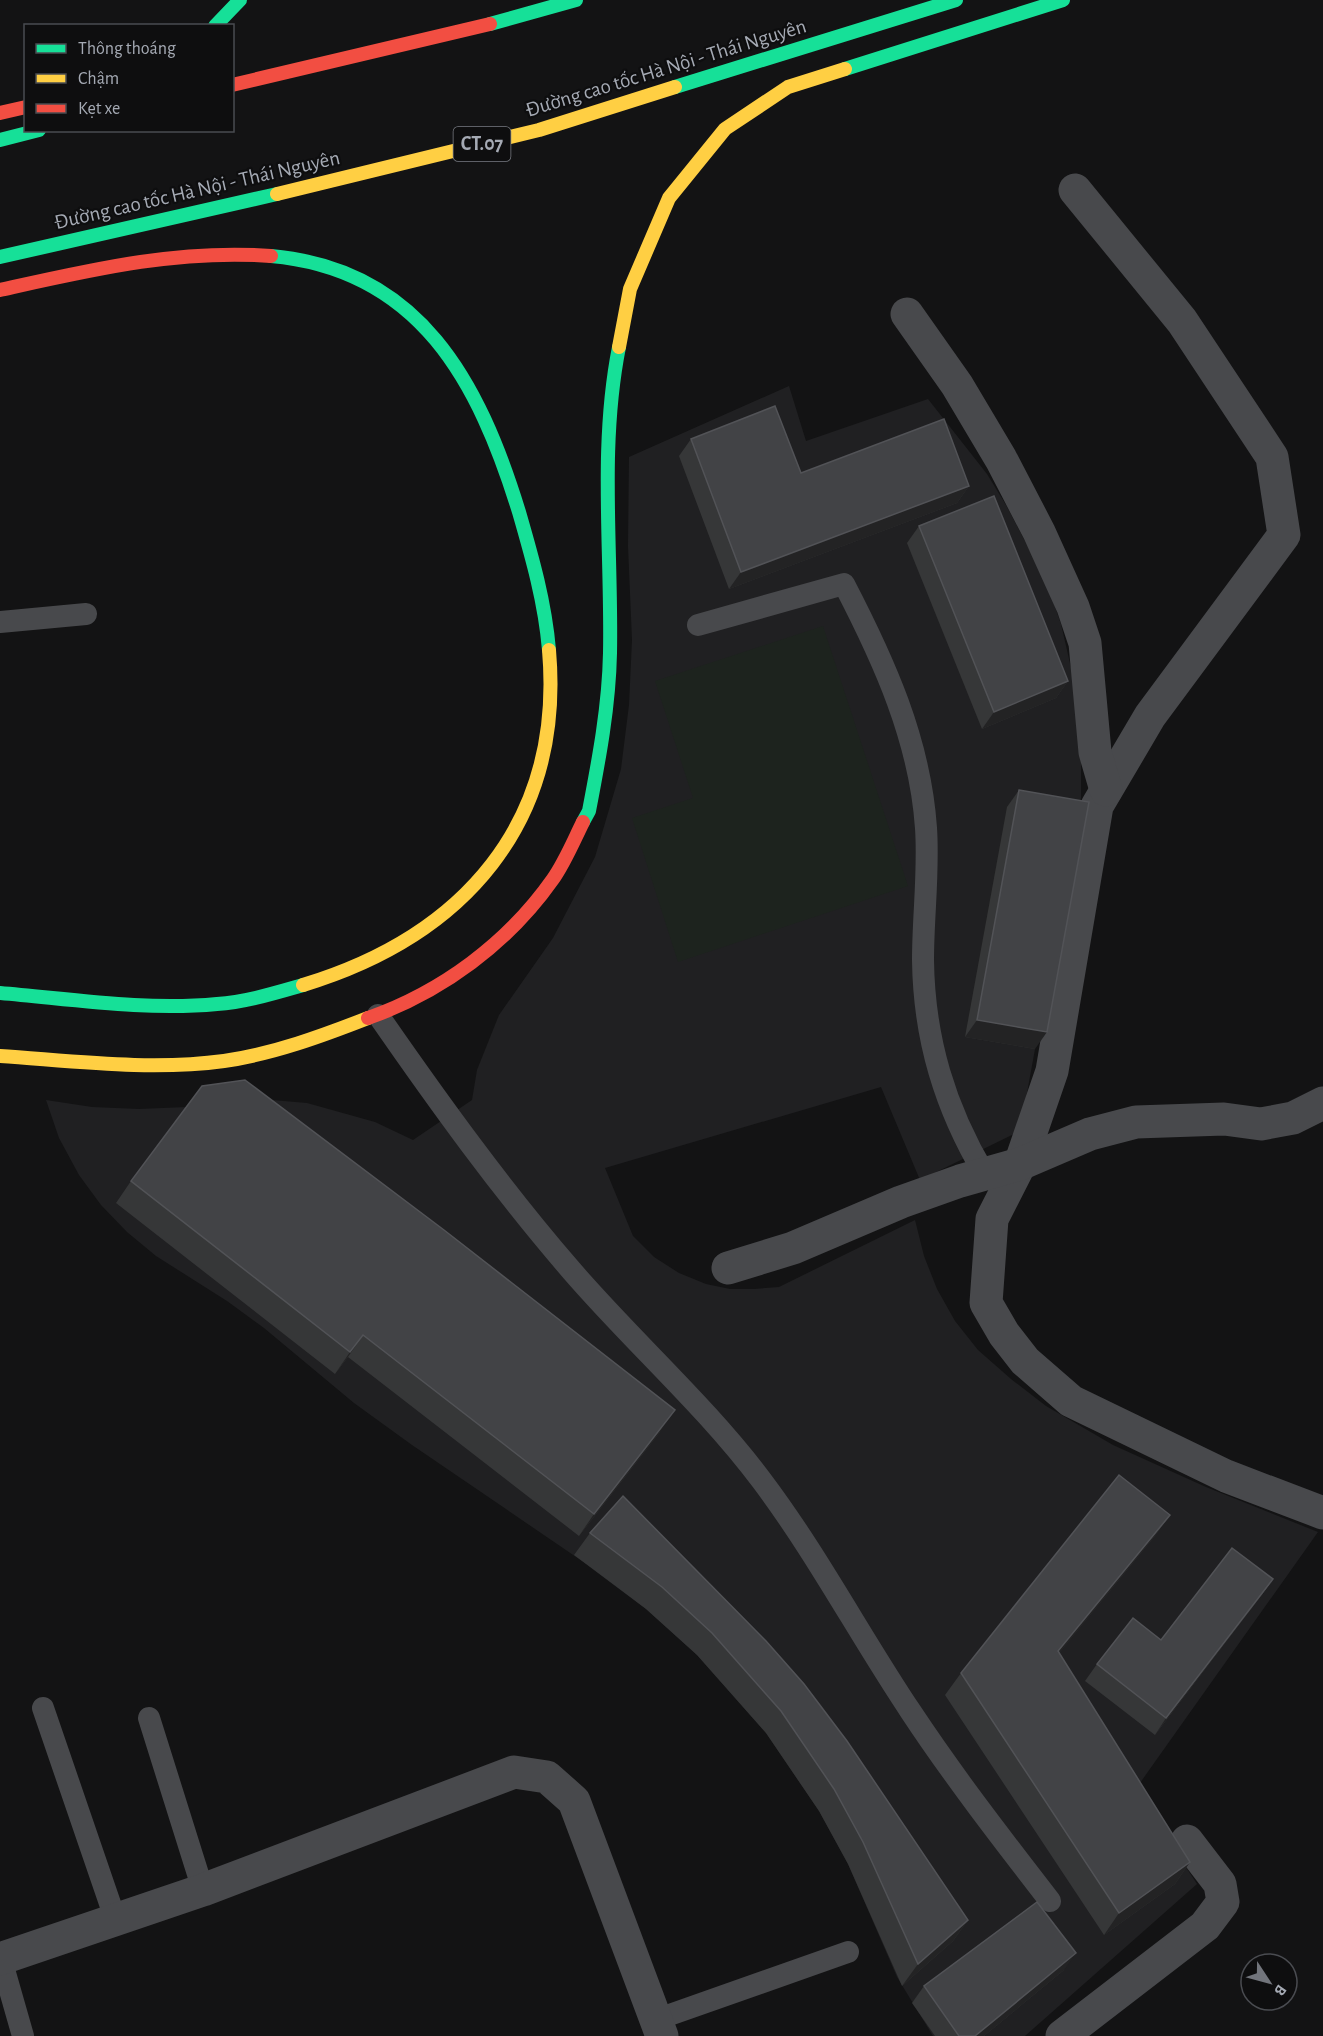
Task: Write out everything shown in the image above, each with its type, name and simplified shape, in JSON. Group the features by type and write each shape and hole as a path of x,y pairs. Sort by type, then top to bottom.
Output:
{"highway":[{"path":"217,24 240,0"},
{"path":"234,85 521,17 576,0"},
{"name":"Đường cao tốc Hà Nội - Thái Nguyên","path":"0,257 189,216 539,130 956,0"},
{"path":"0,1056 125,1065 224,1061 304,1042 378,1015 456,976 513,927 554,878 589,811 604,733 610,654 608,466 613,377 630,289 669,198 724,129 788,87 1064,0"},
{"path":"0,113 24,107"},
{"path":"0,140 31,132"},
{"path":"0,290 164,255 234,253 292,258 352,274 395,298 437,339 468,387 505,466 534,562 550,657 547,723 536,789 507,846 486,872 471,890 422,928 363,961 291,989 224,1004 138,1006 0,993"}],"street":[{"path":"1075,190 1182,321 1272,457 1284,535 1150,716 1097,806 1052,1071 1020,1164 992,1219 986,1303 1004,1334 1024,1361 1062,1395 1097,1415 1226,1476 1323,1514"},
{"path":"907,314 957,385 1001,459 1040,532 1073,608 1085,643 1095,752 1106,790"},
{"path":"728,1268 793,1248 901,1202 960,1181 1020,1164 1090,1134 1136,1122 1224,1119 1261,1124 1293,1118 1323,1104"},
{"path":"1,1959 203,1890 514,1772 547,1777 574,1801 660,2027"},
{"path":"1062,2036 1205,1926 1223,1902 1220,1884 1187,1841"}],"lane":[{"path":"698,625 844,584 858,610 887,673 906,722 919,774 926,827 924,994 936,1066 948,1104 985,1175"},
{"path":"0,622 86,614"},
{"path":"378,1015 439,1103 503,1188 571,1270 640,1347 712,1419 762,1481 807,1546 911,1712 979,1808 1050,1901"},
{"path":"43,1708 116,1921"},
{"path":"149,1718 203,1890"},
{"path":"660,2027 848,1952"},
{"path":"1,1959 23,2036"}],"shaded area":[{"path":"789,386 806,441 928,399 987,474 1006,505 1047,583 1061,624 1072,672 1081,760 1081,798 1020,1131 920,1180 881,1087 605,1168 633,1236 654,1257 679,1273 706,1284 730,1289 754,1289 779,1287 915,1220 924,1256 937,1289 955,1321 978,1350 1011,1379 1046,1406 1113,1445 1206,1487 1318,1532 1135,1790 1197,1884 1025,2036 933,2036 897,1977 848,1864 819,1811 766,1733 697,1655 646,1609 604,1576 412,1445 354,1403 264,1328 227,1301 156,1256 127,1232 101,1205 79,1175 59,1138 46,1100 92,1107 139,1109 187,1107 229,1101 272,1100 307,1103 375,1122 413,1140 472,1100 477,1070 499,1015 553,938 595,857 621,769 629,705 632,640 628,546 629,457"},
{"path":"823,626 908,886 678,962 632,818 693,798 655,681"}],"building":[{"path":"775,406 801,473 944,419 969,486 741,572 691,439"},
{"path":"994,496 1068,681 994,712 919,526"},
{"path":"1019,790 1089,802 1047,1032 977,1020"},
{"path":"245,1080 444,1230 675,1410 594,1514 363,1335 350,1352 131,1181 202,1086"},
{"path":"1119,1475 1170,1515 1058,1651 1190,1862 1119,1913 961,1673"},
{"path":"623,1496 766,1641 804,1684 847,1741 968,1920 918,1964 863,1842 834,1789 781,1711 712,1633 662,1587 590,1533"},
{"path":"1232,1548 1273,1579 1166,1718 1097,1664 1133,1618 1161,1640"},
{"path":"1037,1902 1076,1953 975,2036 959,2036 924,1986"}],"traffic: fast":[{"path":"217,24 240,0"},
{"path":"490,24 576,0"},
{"path":"675,87 956,0"},
{"path":"845,69 1063,0"},
{"path":"0,140 31,132"},
{"path":"0,257 277,194"},
{"path":"271,256 323,265 367,283 404,308 436,340 462,377 484,419 503,464 533,563 549,650"},
{"path":"583,822 589,811 606,713 610,653 609,423 619,347"},
{"path":"0,993 108,1003 190,1006 239,1001 303,985"}],"traffic: slow":[{"path":"619,347 630,289 669,198 725,129 788,87 845,69"},
{"path":"277,194 539,130 675,87"},
{"path":"303,985 360,964 411,936 456,903 492,864 520,819 540,768 549,712 549,650"},
{"path":"0,1056 140,1065 196,1064 242,1058 279,1049 368,1018"}],"traffic: jam":[{"path":"234,85 490,24"},
{"path":"0,113 24,107"},
{"path":"0,290 67,275 168,258 271,256"},
{"path":"368,1018 422,994 447,979 471,963 516,924 553,879 583,822"}]}
